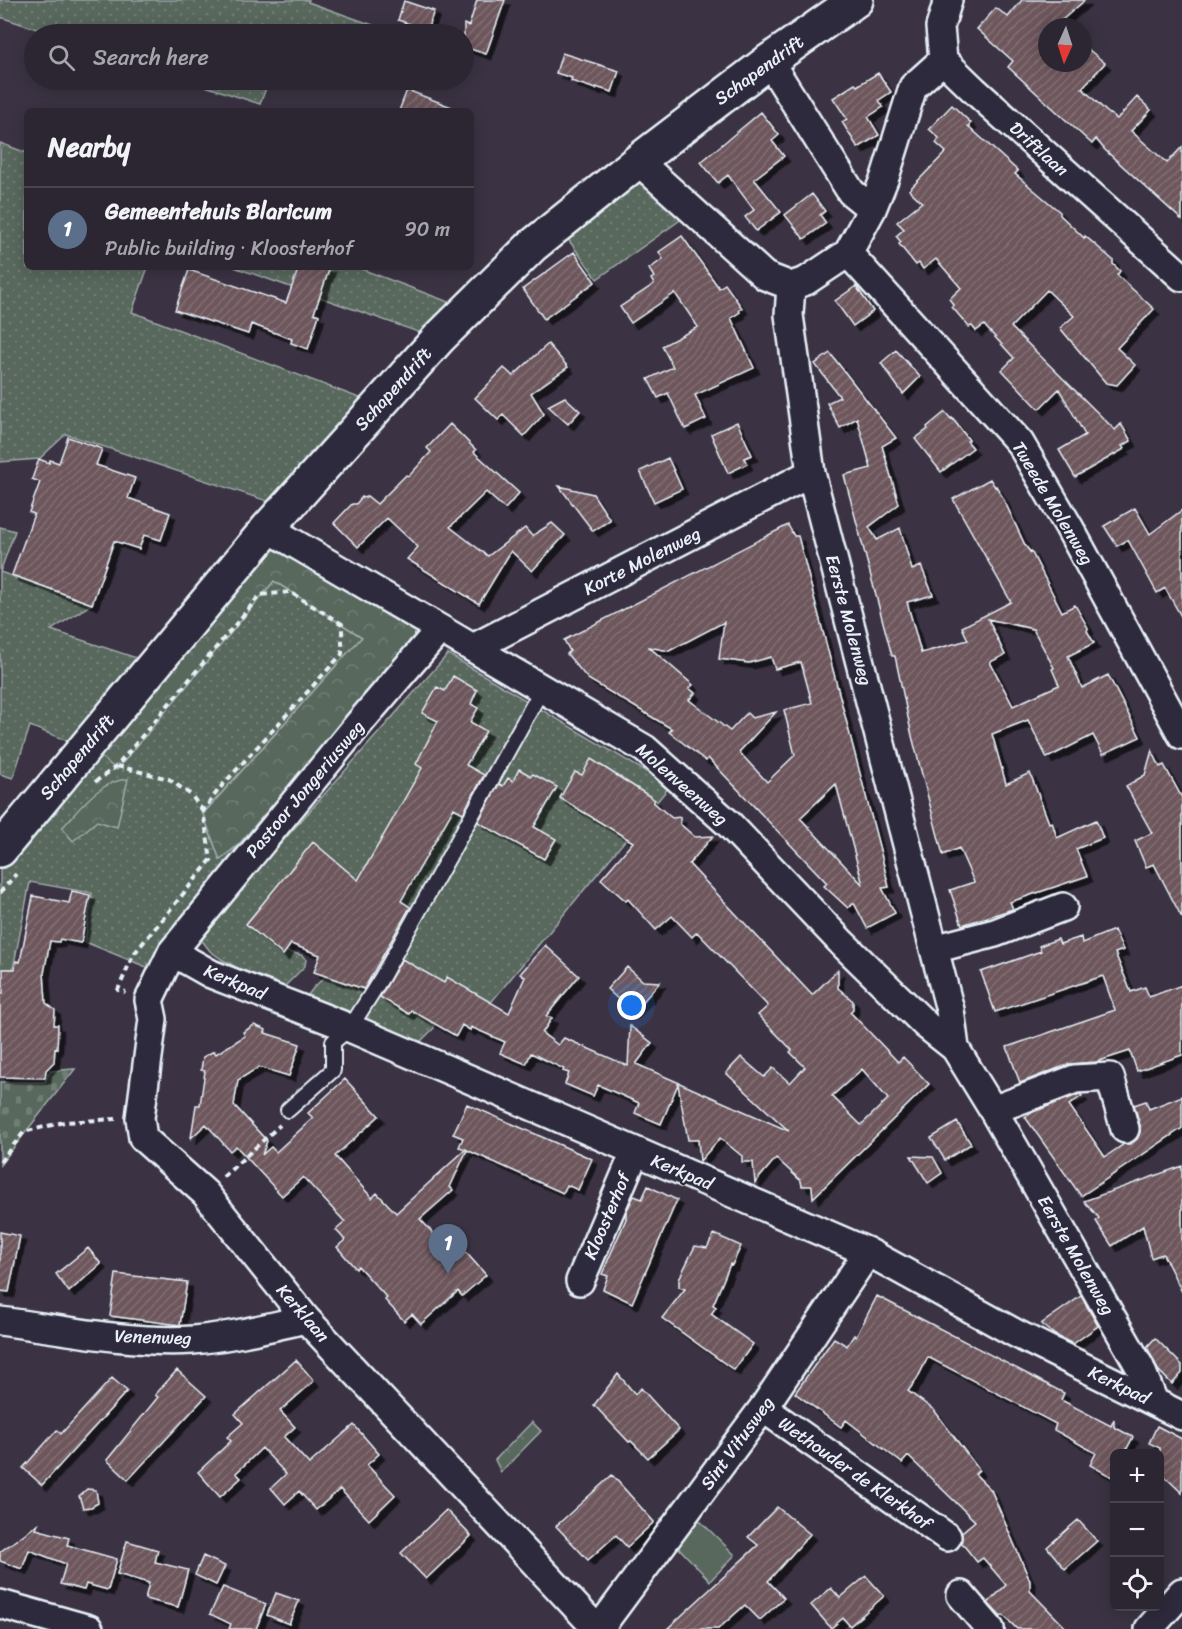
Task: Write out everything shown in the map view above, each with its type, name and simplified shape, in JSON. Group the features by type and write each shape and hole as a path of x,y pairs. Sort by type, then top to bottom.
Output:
{"street":[{"name":"Schapendrift","path":"11,859 268,528 439,338 532,246 638,161 770,61 856,0"},
{"path":"638,161 765,276 791,286 806,281 848,253 872,209 885,177 913,87 943,60 940,27 948,0"},
{"name":"Driftlaan","path":"943,60 1182,278"},
{"path":"770,61 851,192 872,209"},
{"name":"Tweede Molenweg","path":"848,253 1020,443 1069,527 1182,735"},
{"name":"Eerste Molenweg","path":"791,286 789,315 811,474 950,1011 955,1048 1140,1367 1154,1402"},
{"name":"Korte Molenweg","path":"473,648 811,474"},
{"name":"Molenveenweg","path":"268,528 645,749 729,824 842,943 926,1025 955,1048"},
{"name":"Pastoor Jongeriusweg","path":"172,952 323,767 440,629"},
{"path":"934,949 995,933 1063,907"},
{"path":"149,1000 172,952"},
{"name":"Kerkpad","path":"172,952 211,974 350,1028 868,1252 1015,1333 1182,1416"},
{"name":"Kerklaan","path":"149,1000 153,1019 140,1118 143,1138 205,1193 306,1319 598,1629"},
{"path":"993,1110 1075,1079 1110,1077 1125,1129"},
{"name":"Kloosterhof","path":"580,1281 635,1152"},
{"name":"Sint Vitusweg","path":"598,1629 763,1408 868,1252"},
{"name":"Venenweg","path":"0,1321 148,1340 193,1340 306,1319"},
{"name":"Wethouder de Klerkhof","path":"763,1408 947,1537"},
{"path":"961,1595 990,1629"},
{"path":"1149,1629 1179,1603"},
{"path":"0,1604 89,1629"}],"lane":[{"path":"288,1110 333,1070 333,1042 350,1028 382,976 542,689"}],"path":[{"path":"94,782 117,766 260,595 290,592 342,624 342,654 219,789 203,811"},
{"path":"117,766 169,779 191,795 203,811 211,860 133,955 118,990 149,1000"},
{"path":"0,893 11,859"},
{"path":"205,1193 279,1127 288,1110"},
{"path":"0,1162 24,1132 64,1122 140,1118"}],"green space":[{"path":"0,0 309,0 308,2 370,24 24,25 0,17"},
{"path":"217,90 265,90 260,104"},
{"path":"0,143 24,152 24,270 147,270 132,312 370,402 279,505 66,434 39,459 0,462"},
{"path":"648,176 686,216 597,279 565,235 631,178"},
{"path":"242,270 364,270 462,307 432,337"},
{"path":"0,527 15,531 0,572"},
{"path":"273,549 281,550 420,634 239,844 220,860 203,814 362,637 274,581 117,770 100,756"},
{"path":"0,572 92,604 51,630 146,661 78,745 30,726 13,778 0,774"},
{"path":"274,581 362,637 203,814 220,860 239,844 149,968 85,942 92,893 30,882 13,969 0,969 0,864 100,756 117,769"},
{"path":"448,654 670,786 483,1012 371,965 293,924 284,951 301,955 306,959 305,966 283,988 275,988 210,951 200,938 217,916"},
{"path":"128,779 117,827 97,821 73,841 62,828 76,812 99,790"},
{"path":"327,975 424,1015 434,1022 434,1028 414,1048 305,999"},
{"path":"75,1069 0,1165 0,1082 45,1082 50,1071"},
{"path":"532,1422 541,1431 501,1472 495,1460"},
{"path":"698,1519 735,1555 710,1581 676,1545"}],"building":[{"path":"477,0 505,0 486,54 474,50 474,24 470,24"},
{"path":"1022,0 1085,0 1064,18 1038,18 1038,72 1092,72 1092,52 1105,63 1082,88 1117,119 1137,97 1151,110 1131,131 1167,163 1182,147 1182,220 1105,150 1096,139 1092,144 1008,67 1013,61 977,29 996,8 1008,17"},
{"path":"404,1 434,11 429,24 410,24 398,20"},
{"path":"562,53 619,71 612,92 571,81 572,78 556,73"},
{"path":"878,73 891,92 879,100 883,107 868,117 879,135 858,148 842,122 847,119 833,98"},
{"path":"407,90 454,108 400,108"},
{"path":"952,105 971,123 968,126 1018,171 1015,174 1060,212 1060,215 1084,238 1085,236 1113,260 1113,264 1120,271 1117,275 1154,309 1117,348 1135,365 1117,385 1106,383 1060,328 1074,316 1047,290 1011,327 1115,430 1121,424 1131,441 1122,446 1124,449 1075,477 1059,450 1085,435 1059,389 1039,409 1002,370 1014,358 984,325 976,331 972,326 969,327 952,307 954,305 949,299 961,288 936,259 923,269 919,263 916,265 899,244 901,242 896,236 904,229 897,222 922,202 909,190 946,152 936,143 939,138 929,129"},
{"path":"761,112 779,135 772,141 784,156 754,179 781,212 756,231 745,217 754,210 728,175 718,183 701,162"},
{"path":"812,194 825,211 820,215 826,223 804,239 785,215"},
{"path":"682,236 719,288 725,284 742,308 731,318 754,368 695,395 706,419 685,429 668,393 658,398 648,379 673,367 662,346 698,327 675,293 631,323 620,307 654,284 651,279 654,277 649,269 663,259 659,252"},
{"path":"574,252 595,282 544,319 523,289"},
{"path":"189,270 286,303 298,270 329,270 314,313 319,315 308,349 291,343 292,339 251,324 248,334 175,310"},
{"path":"856,286 873,311 853,326 835,301"},
{"path":"548,344 568,367 531,393 544,414 524,436 503,415 498,420 475,398 504,368 513,376"},
{"path":"896,350 920,377 903,394 881,363"},
{"path":"830,353 896,438 882,446 899,504 869,527 877,540 900,528 912,570 921,566 933,595 907,602 921,653 968,640 962,627 1011,602 953,499 990,479 1003,498 1025,545 1031,551 1062,612 1075,605 1088,628 1087,631 1094,643 1068,656 1082,688 1108,675 1140,737 1103,754 1093,735 1047,758 1028,720 992,734 1006,784 1030,773 1057,838 1096,820 1103,838 1076,849 1087,876 1010,902 1013,909 962,925 950,890 974,882 959,848 943,855 912,736 895,656 892,656 844,475 871,468 857,418 840,428 827,403 840,397 815,364","holes":["988,619 1033,629 1054,668 1052,669 1059,685 1013,706 990,662 1005,655"]},
{"path":"565,397 580,411 568,424 548,406"},
{"path":"945,412 952,418 973,448 941,472 915,439"},
{"path":"737,422 752,455 744,458 747,464 728,473 711,434"},
{"path":"450,424 476,450 474,452 476,454 519,493 505,509 486,492 450,527 488,556 525,528 532,536 552,523 565,535 532,571 511,551 479,604 407,559 418,547 387,518 358,547 334,523 362,497 367,496 377,504 406,475 409,476 431,452 427,448"},
{"path":"68,437 102,449 96,465 135,478 128,498 170,513 161,540 144,535 139,549 114,541 92,604 12,575 34,514 29,512 40,482 32,479 39,459 49,463 50,460 59,463"},
{"path":"668,458 682,489 654,502 640,471"},
{"path":"559,486 593,494 610,520 593,531"},
{"path":"1135,508 1150,534 1182,510 1182,618 1165,588 1157,593 1128,540 1117,546 1104,526"},
{"path":"788,525 794,536 798,536 889,887 882,888 895,913 867,928 854,903 848,908 824,886 827,883 708,758 706,761 669,732 672,729 588,679 567,654 570,651 564,640","holes":["724,622 719,659 749,663 771,657 775,669 801,662 807,684 812,703 784,710 795,755 767,782 739,752 776,712 752,718 747,713 730,731 689,700 695,693 689,688 693,685 649,647 669,651","836,784 863,885 800,818"]},
{"path":"453,676 477,690 471,704 478,708 470,722 486,731 466,765 484,775 463,813 454,808 401,901 410,907 364,989 314,972 320,955 291,944 283,955 246,924 313,842 358,880 422,768 416,764 438,721 422,713 437,687 445,691"},
{"path":"1152,750 1160,767 1164,765 1182,798 1182,918 1154,864 1146,867 1135,841 1152,833 1126,786 1145,775"},
{"path":"591,759 655,800 653,802 672,818 680,817 680,824 695,837 713,836 689,864 812,995 838,970 838,988 853,1001 853,1009 850,1012 898,1062 903,1057 929,1084 813,1198 812,1186 802,1186 801,1181 776,1158 755,1183 753,1162 742,1162 742,1156 720,1138 700,1161 698,1140 688,1140 678,1084 661,1124 635,1113 639,1103 598,1085 593,1096 565,1084 569,1073 531,1053 526,1064 500,1053 505,1042 462,1025 456,1036 411,1010 409,1014 380,997 402,959 444,983 447,977 509,1013 525,977 520,974 545,945 579,976 546,1016 552,1018 542,1033 558,1045 564,1038 628,1066 630,1026 652,1043 636,1064 789,1131 726,1073 741,1057 764,1077 773,1068 790,1083 805,1067 758,1015 768,1006 697,932 692,937 672,916 656,930 628,899 626,901 601,879 633,842 560,798 575,772 582,775","holes":["862,1069 888,1099 861,1125 832,1096"]},
{"path":"519,769 557,787 534,827 556,839 544,859 478,822 499,784 503,786 508,778 513,781"},
{"path":"72,891 90,895 81,943 60,939 59,942 50,941 44,973 46,1003 55,1010 54,1025 58,1025 54,1062 46,1070 45,1078 0,1077 0,993 3,993 3,969 15,969 16,961 20,962 33,896 69,903"},
{"path":"1114,930 1123,950 1115,953 1131,992 1145,987 1149,997 1182,985 1182,1055 1137,1071 1130,1051 1096,1062 1069,1064 1020,1083 1007,1047 1115,1010 1103,976 995,1012 981,972 1041,951 1039,946 1058,939 1060,944 1081,937 1082,943"},
{"path":"627,967 643,981 660,982 633,1013 607,989"},
{"path":"254,1025 266,1030 265,1033 300,1044 289,1076 259,1067 238,1080 234,1105 267,1141 262,1155 271,1147 276,1152 313,1118 308,1113 345,1079 379,1116 335,1156 372,1198 377,1193 396,1213 466,1149 459,1147 463,1138 453,1134 467,1104 592,1159 578,1190 567,1185 563,1193 467,1150 450,1187 453,1190 420,1219 454,1256 462,1248 486,1275 462,1296 458,1291 421,1324 412,1314 404,1321 385,1300 387,1298 358,1266 356,1269 337,1247 345,1240 336,1230 345,1222 303,1177 282,1196 236,1146 230,1151 206,1124 191,1138 196,1105 200,1105 205,1071 201,1070 203,1057 214,1051 216,1054 245,1036 243,1032"},
{"path":"1080,1094 1082,1096 1069,1105 1105,1157 1124,1144 1130,1144 1137,1139 1140,1125 1134,1105 1146,1101 1149,1109 1182,1096 1182,1128 1081,1196 1025,1117"},
{"path":"957,1122 971,1144 945,1160 931,1138"},
{"path":"911,1156 933,1157 942,1173 928,1183"},
{"path":"1182,1166 1182,1292 1163,1254 1151,1258 1143,1226 1112,1246 1096,1221 1099,1218 1084,1201"},
{"path":"648,1186 677,1200 632,1303 603,1289 608,1276 602,1274 634,1196 642,1199"},
{"path":"0,1232 20,1236 9,1292 0,1291"},
{"path":"714,1234 741,1246 732,1265 730,1264 713,1305 716,1307 711,1314 753,1344 734,1370 662,1318 685,1289 679,1287 679,1279 695,1246 707,1248"},
{"path":"88,1248 101,1264 69,1292 56,1274"},
{"path":"116,1274 187,1282 180,1325 110,1316"},
{"path":"877,1296 1064,1393 1061,1400 1111,1426 1114,1419 1114,1427 1133,1437 1127,1449 1110,1449 1110,1476 1090,1465 1096,1453 1054,1430 1056,1424 928,1357 908,1391 934,1410 979,1470 975,1474 991,1490 1030,1581 1030,1591 1067,1629 1017,1629 1003,1615 1001,1617 988,1603 1006,1585 983,1558 977,1562 961,1542 962,1532 975,1521 908,1456 902,1463 846,1420 841,1427 795,1393 834,1338 847,1346 854,1335 856,1337"},
{"path":"1081,1296 1098,1326 1073,1344 1055,1335 1041,1324"},
{"path":"1155,1338 1182,1365 1182,1373 1172,1384 1158,1370 1147,1347"},
{"path":"296,1360 314,1381 280,1411 295,1427 284,1437 309,1464 354,1425 379,1454 367,1465 395,1495 369,1520 340,1489 316,1510 299,1491 285,1504 271,1488 286,1474 262,1448 236,1473 241,1478 220,1497 198,1472 231,1441 227,1437 243,1423 235,1414"},
{"path":"177,1370 206,1396 128,1480 107,1460 158,1397 155,1395"},
{"path":"618,1374 635,1394 641,1388 679,1430 648,1458 631,1441 629,1442 594,1405"},
{"path":"112,1378 127,1391 42,1485 23,1468 57,1430 61,1434"},
{"path":"1157,1426 1182,1439 1182,1493 1164,1476 1164,1449 1149,1443"},
{"path":"612,1475 654,1522 627,1547 616,1535 588,1560 556,1526"},
{"path":"87,1489 96,1490 98,1503 83,1508 79,1496"},
{"path":"777,1507 810,1534 768,1581 784,1598 760,1620 745,1605 718,1629 667,1629 758,1545 748,1537"},
{"path":"446,1510 471,1536 426,1579 401,1553"},
{"path":"1078,1520 1097,1541 1065,1569 1047,1547"},
{"path":"38,1524 36,1529 69,1538 67,1545 117,1559 108,1590 86,1584 84,1590 60,1584 66,1564 29,1550 22,1569 0,1561 0,1552"},
{"path":"127,1541 158,1550 155,1562 188,1570 178,1607 145,1599 149,1583 117,1574"},
{"path":"203,1556 225,1566 216,1585 195,1575"},
{"path":"866,1576 884,1596 850,1626 843,1618 831,1628 811,1605 831,1588 840,1598"},
{"path":"223,1587 266,1604 256,1629 229,1629 231,1624 210,1614"},
{"path":"276,1593 299,1601 289,1624 267,1615"}],"place":[{"name":"Gemeentehuis Blaricum","path":"448,1274"}]}
